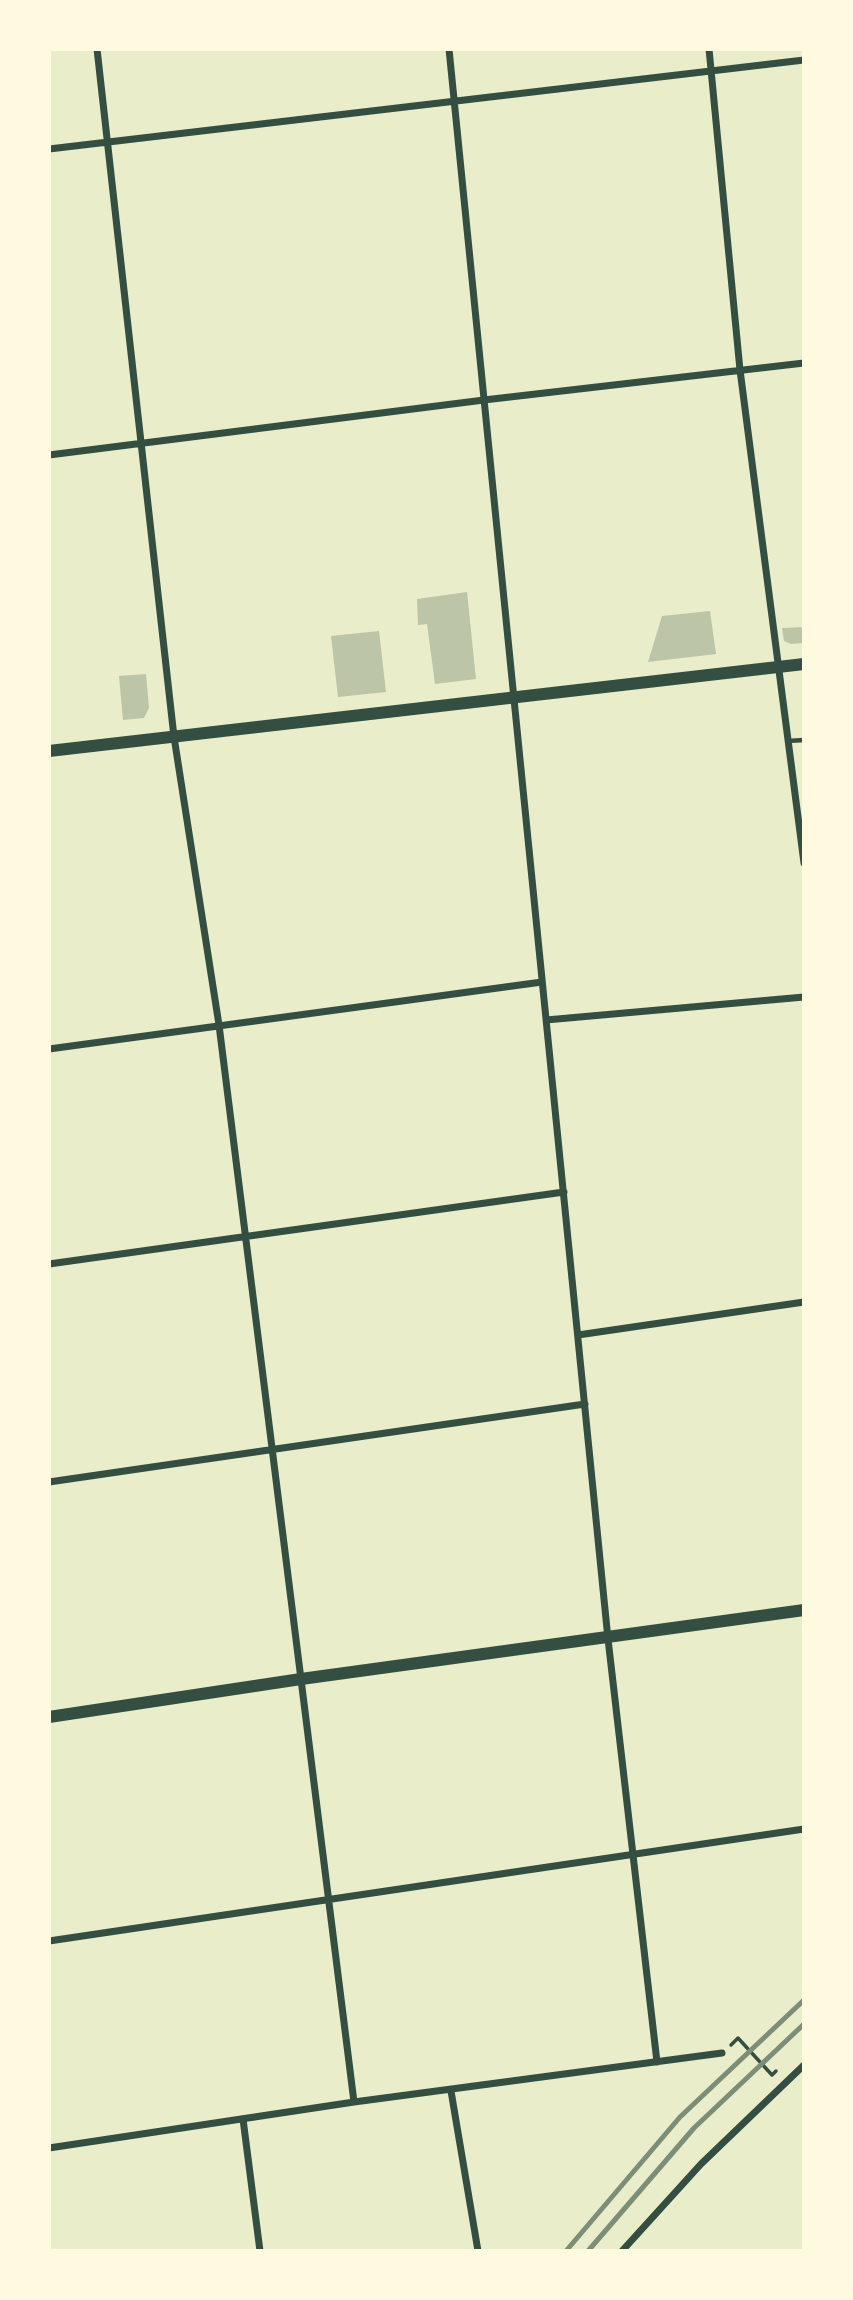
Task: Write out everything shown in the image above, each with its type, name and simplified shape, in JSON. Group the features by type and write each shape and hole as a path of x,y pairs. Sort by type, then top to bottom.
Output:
{"street":[{"path":"97,49 174,737 219,1025 354,2102"},
{"path":"449,49 608,1639 657,2062"},
{"path":"709,49 740,370 804,863"},
{"path":"49,149 804,60"},
{"path":"49,455 804,363"},
{"path":"49,751 804,664"},
{"path":"49,1049 542,982"},
{"path":"546,1020 804,997"},
{"path":"49,1264 564,1192"},
{"path":"578,1335 804,1302"},
{"path":"49,1482 585,1404"},
{"path":"49,1717 301,1679 804,1610"},
{"path":"49,1941 804,1829"},
{"path":"49,2148 354,2102 722,2053"},
{"path":"622,2251 701,2164 804,2065"},
{"path":"451,2091 478,2251"},
{"path":"243,2119 260,2251"}],"lane":[{"path":"787,741 804,740"}],"path":[{"path":"738,2038 772,2075"}],"building":[{"path":"467,592 476,679 435,684 427,624 418,625 417,599"},
{"path":"710,611 716,654 648,662 662,616"},
{"path":"804,627 804,643 791,644 784,641 782,628"},
{"path":"379,631 386,692 338,697 331,636"},
{"path":"146,674 149,708 144,718 123,720 119,676"}],"railway":[{"path":"566,2251 680,2117 804,2000"},
{"path":"588,2251 694,2128 804,2024"}]}
